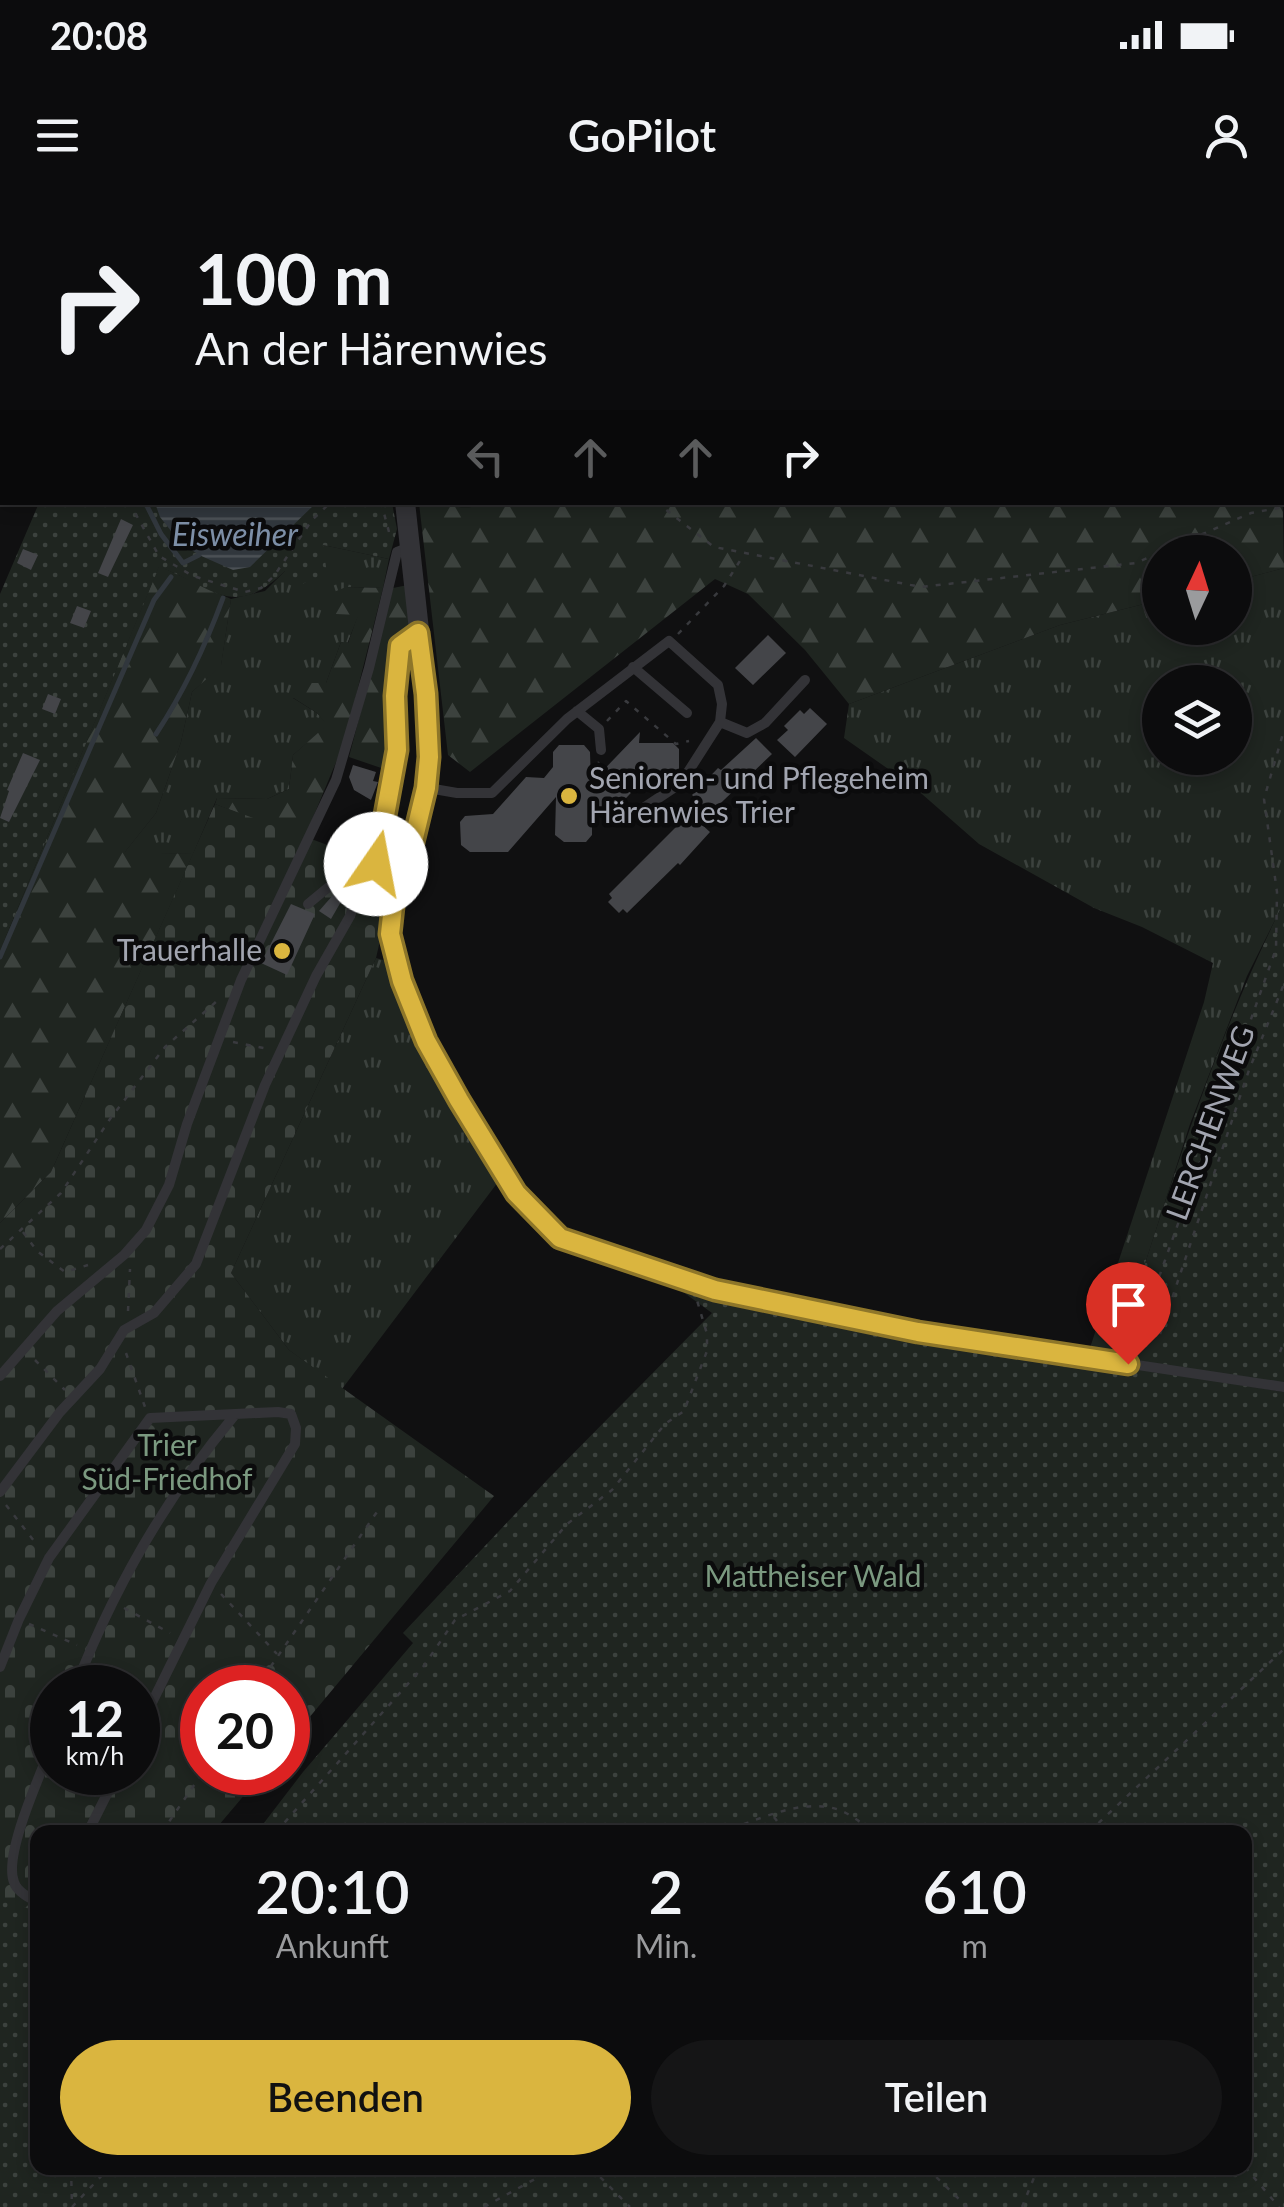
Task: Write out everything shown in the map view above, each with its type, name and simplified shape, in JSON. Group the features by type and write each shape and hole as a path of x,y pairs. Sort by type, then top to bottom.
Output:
{"street":[{"path":"404,870 426,788 429,757 426,694 404,550 406,505"}],"lane":[{"path":"0,1376 57,1310 124,1255 146,1230 170,1185 187,1124 241,980 336,780 404,550"},
{"path":"0,1492 60,1412 100,1369 124,1330 154,1313 196,1264 281,1050 373,864 397,750 395,696 400,646 418,633"},
{"path":"426,788 456,794 492,793 578,711 670,641 718,684 720,722 681,783 627,819"},
{"path":"634,667 687,713"},
{"path":"720,722 747,733 765,723 806,680"},
{"path":"578,711 599,729 601,750"},
{"path":"308,904 348,871 373,864 404,870 390,912 390,934 402,981 426,1041 516,1193 560,1238 715,1290 918,1332 1284,1387"},
{"path":"0,1667 49,1558 150,1418 291,1414 296,1444 211,1583 160,1686"},
{"path":"85,1665 114,1602 192,1466 234,1416"},
{"path":"30,1898 14,1882 12,1870 18,1832 32,1795"},
{"path":"92,1825 106,1795"}],"path":[{"path":"130,505 159,556 194,576 245,592 261,588 274,576 312,520 329,505"},
{"path":"382,505 404,550"},
{"path":"660,505 714,548 921,587 1136,563 1251,514 1284,507"},
{"path":"670,641 724,586 745,554"},
{"path":"599,729 626,701 676,744"},
{"path":"1128,1364 1276,948 1277,892 1264,799 1284,730"},
{"path":"1277,892 1284,890"},
{"path":"0,1249 62,1193 110,1119 165,1047 241,980"},
{"name":"LERCHENWEG","path":"1160,1334 1249,1070 1284,984"},
{"path":"240,1044 281,1050"},
{"path":"22,1231 37,1251 65,1272 95,1264"},
{"path":"124,1255 130,1265 131,1294 124,1330 125,1351 150,1418"},
{"path":"282,1825 423,1667 455,1620 510,1591 566,1524 612,1490 665,1424 684,1411 707,1351 704,1323 690,1282"},
{"path":"1280,1352 1284,1341"},
{"path":"6,1505 49,1558"},
{"path":"272,1665 382,1506"},
{"path":"211,1583 278,1656"},
{"path":"114,1602 161,1627"},
{"path":"19,1619 70,1642"},
{"path":"1096,1825 1284,1649"},
{"path":"167,1825 187,1795"},
{"path":"743,1825 799,1807 819,1806 842,1812 863,1825"},
{"path":"774,1816 780,1825"},
{"path":"71,2175 72,2207 102,2175"},
{"path":"484,2207 542,2175"},
{"path":"598,2175 630,2207"},
{"path":"935,2175 967,2207"},
{"path":"1022,2207 1035,2175"},
{"path":"1252,2175 1279,2207"}],"green space":[{"path":"38,505 392,505 397,529 389,559 323,545 327,574 302,584 285,571 267,586 237,597 209,590 159,567 0,951 0,594"},
{"path":"419,505 1283,505 1284,568 1252,576 1252,535 1142,535 1142,604 1060,625 849,704 805,650 748,594 715,579 470,772 448,755"},
{"path":"323,545 389,559 383,588 346,587 359,614 347,644 341,642 326,683 293,698 328,725 293,755 289,789 267,799 217,798 193,854 124,853 156,813 181,742 192,692 221,665 231,599 265,591 285,571"},
{"path":"159,566 231,599 221,666 192,692 181,742 156,813 125,852 193,854 51,1172 0,1223 0,951"},
{"path":"1284,568 1284,902 1247,976 1190,1124 1115,1357 1088,1354 1204,1002 1213,963 1094,908 979,844 914,787 844,738 849,704 1060,625 1142,604 1142,645 1252,645 1252,576"},
{"path":"408,585 413,630 395,640 390,771 349,757 393,588"},
{"path":"346,587 383,588 344,743 304,839 215,804 217,798 267,799 289,789 293,755 327,725 317,713 292,697 307,683 326,683 341,642 348,643 358,615 336,614 324,596"},
{"name":"Trier Süd-Friedhof","path":"215,804 366,859 395,875 376,958 231,1273 289,1350 494,1496 310,1717 310,1665 180,1665 180,1795 244,1795 219,1825 30,1825 30,1931 0,1916 0,1223 51,1172"},
{"path":"1284,902 1284,1387 1115,1357 1212,1069"},
{"path":"376,958 390,962 417,1040 498,1182 342,1389 289,1350 231,1273"},
{"name":"Mattheiser Wald","path":"679,1289 776,1315 986,1343 1284,1392 1284,2207 0,2207 0,1900 30,1909 30,2175 1252,2175 1252,1825 262,1825 285,1795 310,1795 310,1764 413,1643 403,1633 712,1313"}],"water":[{"name":"Eisweiher","path":"156,505 314,505 250,567 233,570 179,541 160,517"}],"building":[{"path":"121,519 133,525 108,577 98,573"},
{"path":"23,549 38,555 31,570 17,563"},
{"path":"77,606 91,611 84,628 70,623"},
{"path":"768,635 786,653 753,685 735,668"},
{"path":"48,694 61,699 55,714 42,709"},
{"path":"810,708 827,724 795,757 777,740 800,710 804,714"},
{"name":"Senioren- und Pflegeheim Härenwies Trier","path":"640,732 639,743 673,743 679,749 679,769 672,779 644,779 613,812 592,812 592,835 586,842 564,842 555,835 556,797 508,852 470,852 461,845 460,822 465,816 493,814 526,777 544,778 553,767 553,752 559,745 584,745 590,752 591,783"},
{"path":"756,738 772,754 700,823 710,832 680,865 627,913 623,909 619,913 608,902 612,898 609,894 700,803 692,795"},
{"path":"23,753 40,760 9,822 0,818"},
{"path":"353,765 376,772 373,781 378,782 371,800 354,790 349,777"},
{"path":"333,895 342,900 331,919 319,911"},
{"name":"Trauerhalle","path":"291,904 315,914 287,975 261,963"}],"waterway":[{"path":"146,505 161,534 183,563 199,555"},
{"path":"0,957 154,600 171,577"},
{"path":"156,734 194,668 223,598"}],"place":[{"name":"Senioren- und Pflegeheim Härenwies Trier","path":"569,796"},
{"name":"Trauerhalle","path":"282,951"}],"route":[{"path":"376,864 397,750 395,696 400,646 418,633 429,757 419,822 390,912 390,934 402,981 426,1041 516,1193 560,1238 715,1290 918,1332 1128,1364"}]}
